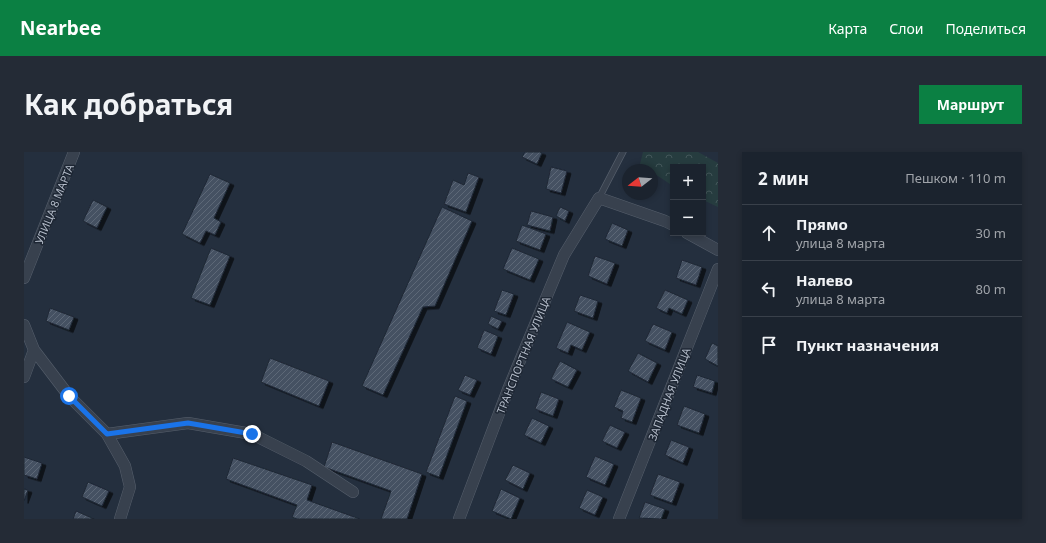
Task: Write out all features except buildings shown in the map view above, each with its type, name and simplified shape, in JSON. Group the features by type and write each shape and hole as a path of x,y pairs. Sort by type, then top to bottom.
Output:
{"street":[{"name":"УЛИЦА 8 МАРТА","path":"24,278 74,152"},
{"path":"599,198 670,224"},
{"name":"ТРАНСПОРТНАЯ УЛИЦА","path":"459,519 509,387 564,255 599,198"},
{"path":"692,236 718,250"},
{"name":"ЗАПАДНАЯ УЛИЦА","path":"619,519 718,269"},
{"path":"24,325 34,350 69,396 107,434 125,466 130,487 120,519"},
{"path":"24,377 34,350"},
{"path":"107,434 188,423 252,434 306,461 352,492"}],"lane":[{"path":"599,198 623,152"}],"green space":[{"path":"643,152 698,152 718,163 718,207 706,201 706,164 670,164 670,184 658,176 658,164 640,164"}],"route":[{"path":"69,396 107,434 188,423 252,434"}]}
